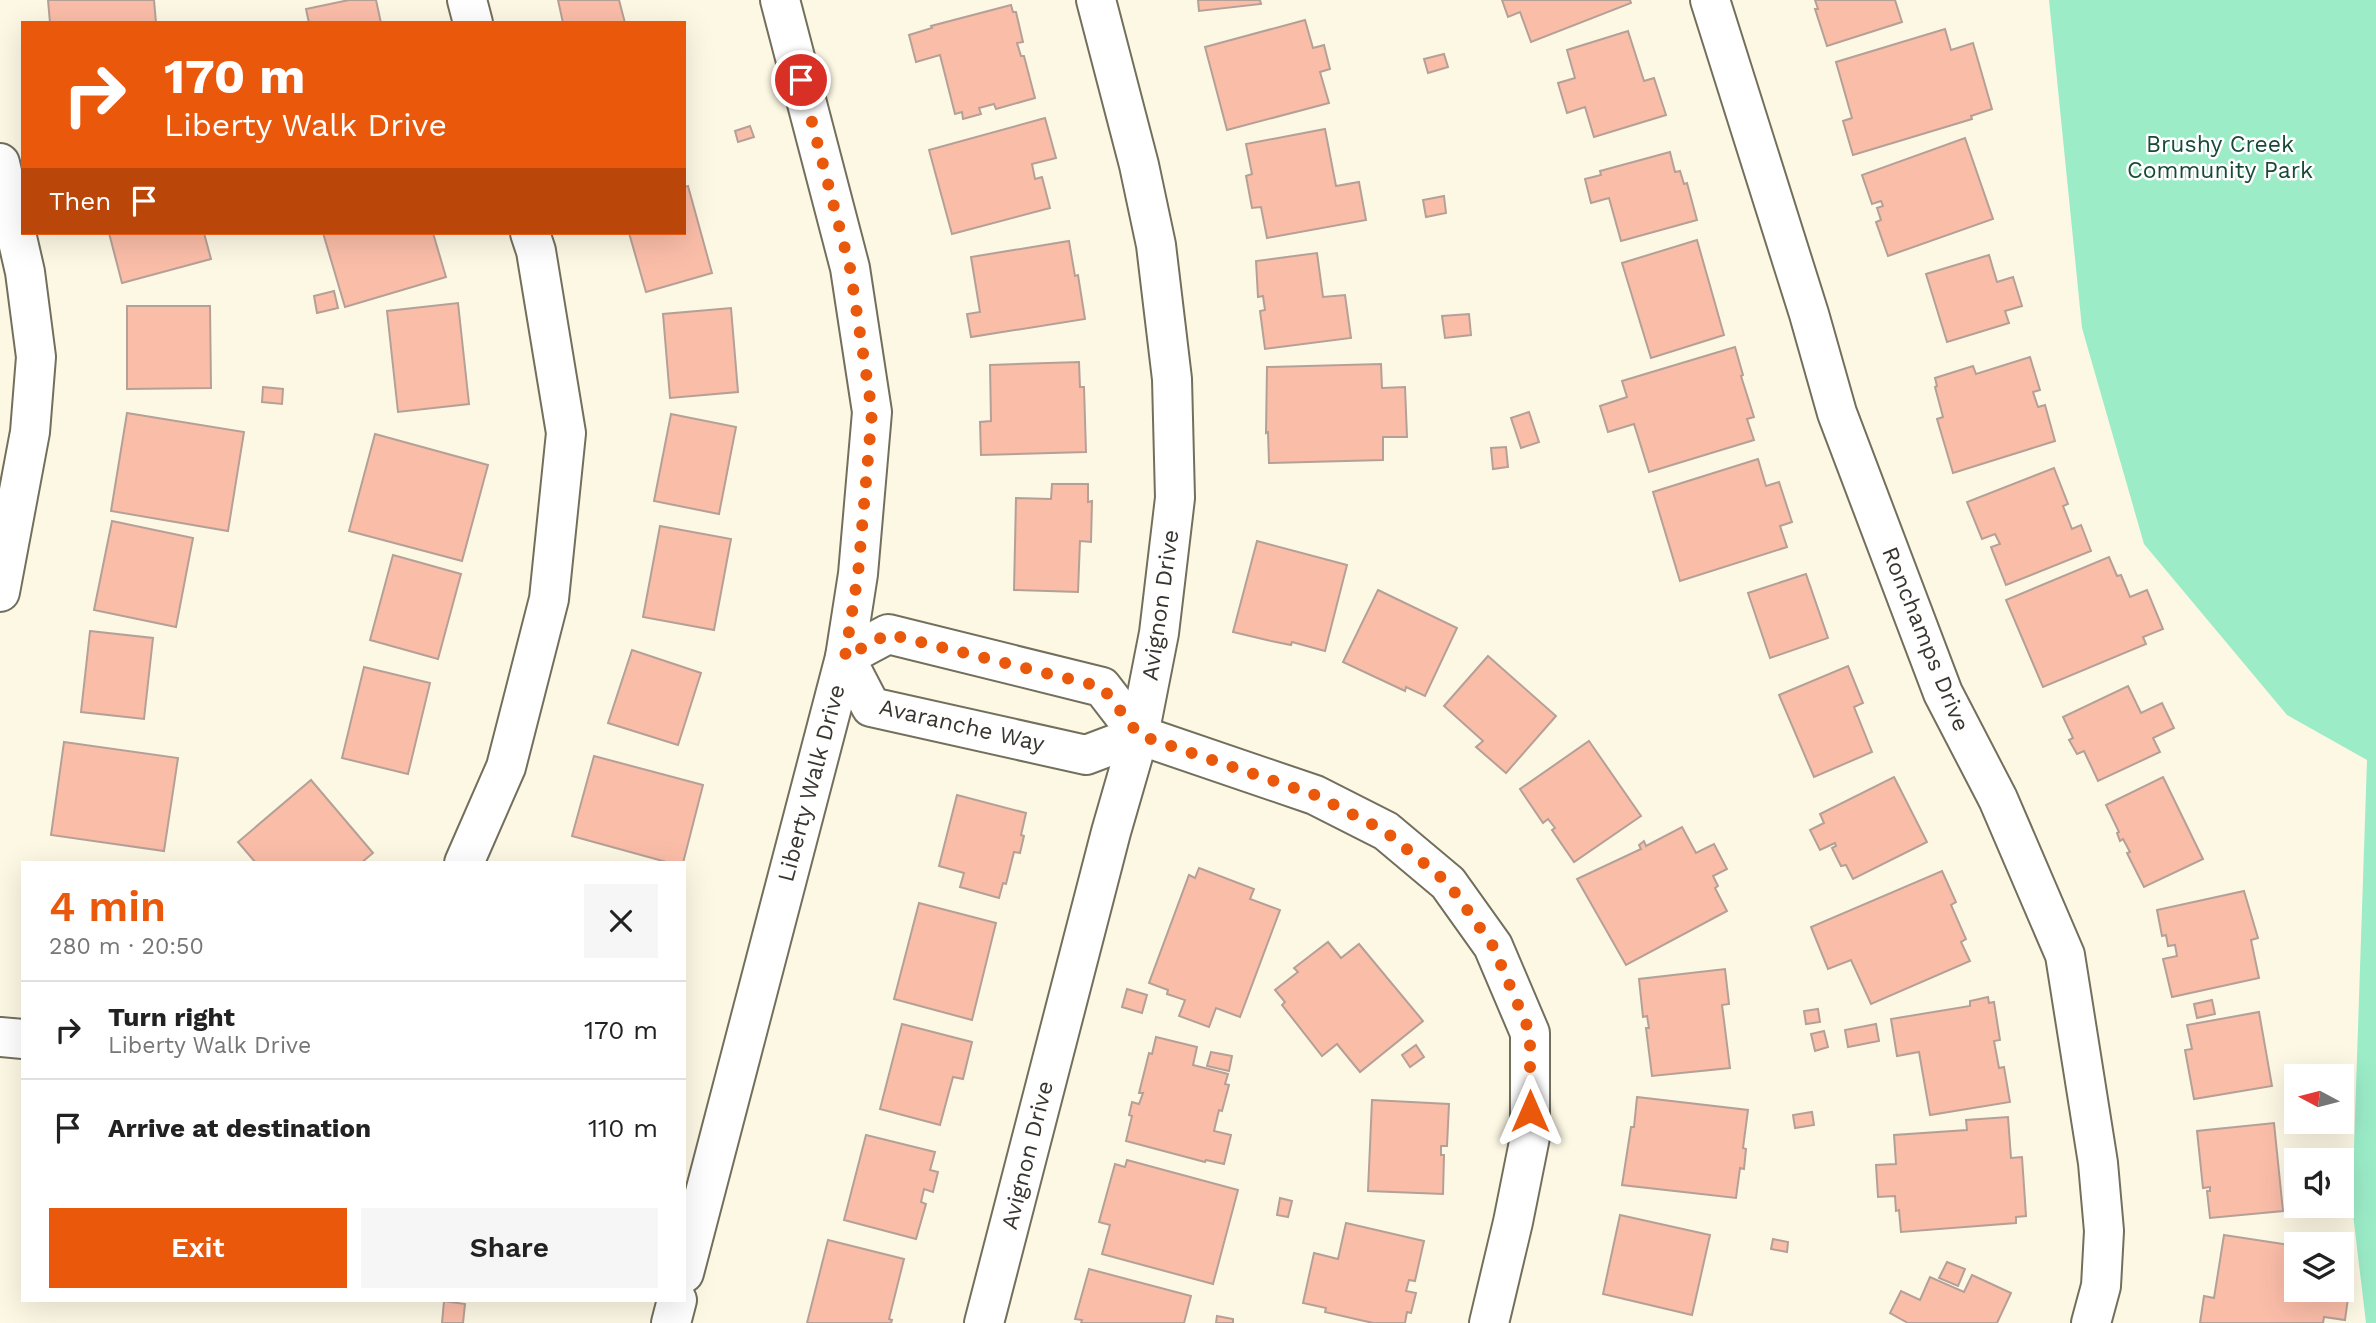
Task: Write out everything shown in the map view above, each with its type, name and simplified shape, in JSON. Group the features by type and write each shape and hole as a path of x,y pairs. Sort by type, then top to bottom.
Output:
{"street":[{"path":"467,0 472,21"},
{"name":"Liberty Walk Drive","path":"686,1265 845,657 858,574 872,412 850,268 780,0"},
{"name":"Avignon Drive","path":"984,1323 1111,832 1139,735 1159,633 1175,498 1172,379 1156,245 1139,165 1096,0"},
{"name":"Ronchamps Drive","path":"1710,0 1837,413 1943,694 1998,799 2065,955 2098,1163 2104,1231 2101,1286 2091,1323"},
{"path":"0,163 25,272 36,357 30,432 4,545 0,592"},
{"path":"465,861 506,767 549,598 566,433 536,251 531,235"},
{"path":"845,657 888,634 1102,687 1139,735 1315,795 1385,831 1448,883 1493,946 1530,1033 1530,1137 1489,1323"},
{"name":"Avaranche Way","path":"845,657 871,707 1086,755 1139,735"},
{"path":"0,1037 21,1038"},
{"path":"671,1323 676,1302"}],"green space":[{"name":"Brushy Creek Community Park","path":"2049,0 2376,0 2376,1323 2366,1323 2353,1218 2367,760 2287,715 2144,544 2082,328"}],"building":[{"path":"48,0 154,0 156,21 50,21"},
{"path":"349,0 376,0 381,21 309,21 306,9"},
{"path":"558,0 619,0 624,21 563,21"},
{"path":"1198,0 1260,0 1261,4 1199,11"},
{"path":"1502,0 1630,0 1631,3 1531,42 1520,12 1508,17"},
{"path":"1815,0 1895,0 1902,22 1827,46 1815,9 1818,9"},
{"path":"1011,5 1013,12 1016,12 1023,42 1017,43 1021,56 1024,56 1035,98 996,109 994,104 979,108 981,114 963,119 962,112 955,114 940,55 916,62 909,35 932,28 931,26"},
{"path":"1305,20 1313,48 1324,45 1330,69 1320,72 1329,103 1227,130 1205,47"},
{"path":"1945,29 1951,50 1973,43 1992,109 1971,116 1972,119 1853,155 1843,121 1852,118 1836,62"},
{"path":"1628,31 1644,81 1654,78 1666,115 1594,137 1585,107 1567,113 1558,83 1575,78 1567,50"},
{"path":"1444,54 1448,67 1428,73 1424,59"},
{"path":"1045,118 1056,158 1032,164 1035,179 1042,177 1050,208 952,234 929,150"},
{"path":"750,126 754,137 738,142 735,131"},
{"path":"1325,129 1336,186 1359,182 1366,220 1267,238 1261,207 1252,208 1246,176 1252,174 1246,144"},
{"path":"1965,138 1993,219 1888,256 1876,222 1881,220 1877,208 1883,206 1881,201 1872,204 1862,175"},
{"path":"1670,152 1675,172 1680,171 1684,184 1687,183 1697,220 1621,241 1609,198 1591,203 1585,179 1601,175 1600,171"},
{"path":"686,186 712,273 646,292 630,235 686,235"},
{"path":"1444,196 1446,213 1426,217 1423,200"},
{"path":"110,235 205,235 211,259 122,283"},
{"path":"324,235 434,235 446,277 345,307"},
{"path":"1697,240 1724,335 1651,358 1622,263"},
{"path":"1069,241 1085,319 971,337 967,314 980,312 971,257"},
{"path":"1317,253 1323,297 1345,295 1351,338 1265,349 1260,311 1265,310 1263,296 1258,297 1256,261"},
{"path":"1989,255 1997,282 2013,277 2022,306 2005,311 2009,323 1947,342 1926,274"},
{"path":"334,291 338,308 317,313 314,296"},
{"path":"458,303 469,404 398,412 387,311"},
{"path":"127,306 210,306 211,388 127,389"},
{"path":"731,308 738,392 670,398 663,314"},
{"path":"1469,314 1471,335 1445,338 1442,316"},
{"path":"1735,347 1754,417 1747,419 1754,440 1649,472 1634,424 1608,432 1600,406 1627,397 1622,381"},
{"path":"2030,357 2040,390 2033,392 2038,407 2045,405 2055,441 1953,473 1937,419 1943,417 1935,378 1973,366 1976,374"},
{"path":"1079,362 1080,387 1084,387 1086,452 981,455 980,422 991,421 990,365"},
{"path":"1381,364 1382,388 1405,387 1407,437 1383,437 1383,460 1269,463 1268,432 1266,433 1267,367"},
{"path":"263,387 283,389 282,404 262,402"},
{"path":"1529,412 1539,442 1521,448 1511,418"},
{"path":"127,413 244,432 228,531 111,511"},
{"path":"671,414 736,427 719,514 654,501"},
{"path":"375,434 488,465 462,561 349,531"},
{"path":"1506,447 1508,467 1493,469 1491,448"},
{"path":"1758,459 1766,486 1779,482 1792,522 1780,526 1787,547 1680,581 1653,492"},
{"path":"2054,468 2068,504 2063,506 2072,529 2081,525 2091,551 2006,585 1991,547 2000,544 1995,534 1982,539 1967,502"},
{"path":"1052,484 1088,484 1088,502 1092,501 1091,542 1080,541 1078,592 1014,590 1016,498 1051,499"},
{"path":"112,521 193,538 176,627 94,610"},
{"path":"660,526 731,539 714,630 643,617"},
{"path":"1257,541 1347,565 1325,651 1292,642 1291,645 1233,632"},
{"path":"393,555 461,574 438,659 370,640"},
{"path":"2109,557 2117,576 2121,575 2130,597 2147,590 2163,629 2143,637 2146,644 2043,687 2006,600"},
{"path":"1806,574 1828,638 1770,658 1748,593"},
{"path":"1378,590 1457,628 1425,696 1406,687 1405,691 1343,662"},
{"path":"90,631 153,638 144,719 81,712"},
{"path":"632,650 701,673 678,745 608,723"},
{"path":"1488,656 1556,716 1506,773 1476,747 1483,741 1444,706"},
{"path":"1848,666 1863,703 1854,707 1872,752 1814,777 1779,695"},
{"path":"364,667 430,683 408,774 342,758"},
{"path":"2128,686 2141,713 2162,703 2174,728 2153,738 2160,752 2098,781 2084,751 2077,754 2069,740 2073,738 2063,717"},
{"path":"1589,741 1641,816 1574,862 1552,830 1555,828 1548,819 1543,823 1520,789"},
{"path":"64,742 178,758 164,851 51,835"},
{"path":"594,756 703,785 684,861 663,861 572,836"},
{"path":"1894,777 1927,842 1853,879 1846,865 1841,866 1832,848 1836,846 1835,843 1820,850 1810,830 1824,823 1820,814"},
{"path":"2163,777 2203,859 2144,887 2127,853 2130,852 2123,839 2120,841 2119,832 2106,805"},
{"path":"311,780 373,853 363,861 254,861 238,842"},
{"path":"957,795 1026,813 1020,853 1014,852 1006,884 1003,883 999,898 960,887 964,873 939,866"},
{"path":"1682,827 1696,853 1714,844 1727,869 1713,876 1718,886 1715,888 1727,911 1626,965 1577,879 1641,849 1639,845 1644,841 1646,846"},
{"path":"1199,868 1254,889 1250,899 1280,910 1240,1017 1216,1008 1209,1027 1179,1016 1185,1000 1167,994 1168,990 1149,983 1189,875 1195,878"},
{"path":"1942,871 1956,902 1951,905 1966,939 1961,942 1970,961 1871,1004 1851,960 1828,969 1811,927"},
{"path":"2244,891 2258,938 2251,940 2259,978 2172,997 2163,959 2177,956 2175,945 2168,946 2166,935 2162,936 2157,910"},
{"path":"919,903 996,923 972,1020 894,999"},
{"path":"1328,942 1341,958 1359,944 1423,1021 1360,1072 1337,1044 1322,1056 1282,1005 1285,1002 1275,990 1298,972 1294,968"},
{"path":"1725,969 1729,1004 1722,1005 1730,1068 1652,1076 1646,1028 1649,1028 1647,1016 1643,1017 1639,979"},
{"path":"1127,989 1147,995 1142,1013 1122,1007"},
{"path":"1988,997 1989,1003 1994,1002 2000,1040 1994,1041 1999,1068 2004,1067 2010,1102 1930,1115 1919,1052 1897,1056 1891,1019 1970,1006 1970,1001"},
{"path":"2212,1000 2215,1014 2197,1018 2194,1004"},
{"path":"1818,1009 1820,1022 1806,1024 1804,1011"},
{"path":"2259,1012 2272,1086 2194,1099 2185,1050 2192,1049 2187,1025"},
{"path":"902,1024 972,1042 963,1079 953,1077 940,1125 880,1109"},
{"path":"1876,1024 1879,1041 1848,1047 1845,1030"},
{"path":"1824,1031 1828,1047 1815,1051 1811,1034"},
{"path":"1156,1037 1197,1047 1193,1065 1228,1074 1225,1084 1229,1085 1214,1131 1231,1135 1224,1164 1205,1162 1126,1141 1132,1116 1129,1115 1132,1102 1139,1104 1143,1093 1139,1093 1149,1053 1152,1054"},
{"path":"1416,1045 1424,1057 1410,1067 1402,1055"},
{"path":"1211,1052 1232,1056 1229,1071 1207,1066"},
{"path":"1637,1097 1748,1110 1743,1148 1746,1149 1744,1169 1740,1168 1736,1198 1622,1185"},
{"path":"1372,1100 1449,1104 1447,1146 1441,1146 1441,1155 1444,1155 1443,1194 1368,1191"},
{"path":"1812,1112 1814,1125 1795,1128 1793,1115"},
{"path":"2008,1117 2011,1158 2022,1157 2026,1216 2016,1217 2016,1223 1901,1232 1895,1196 1878,1197 1876,1165 1896,1164 1894,1135 1967,1130 1966,1120"},
{"path":"2274,1123 2283,1211 2210,1218 2207,1191 2210,1191 2210,1187 2203,1188 2197,1131"},
{"path":"866,1135 935,1152 930,1170 938,1172 933,1192 924,1189 921,1202 926,1204 916,1239 844,1220"},
{"path":"1127,1160 1238,1190 1213,1284 1102,1254 1110,1225 1099,1222 1115,1164 1125,1167"},
{"path":"1280,1198 1292,1201 1288,1217 1277,1215"},
{"path":"1620,1215 1710,1235 1692,1315 1603,1294"},
{"path":"1346,1223 1424,1241 1415,1281 1409,1280 1406,1291 1416,1293 1411,1313 1407,1312 1405,1323 1373,1323 1325,1312 1326,1308 1303,1303 1314,1253 1338,1259"},
{"path":"2224,1235 2284,1244 2284,1302 2347,1302 2345,1320 2324,1317 2323,1323 2200,1323 2204,1296 2214,1298"},
{"path":"1773,1239 1788,1242 1787,1252 1771,1249"},
{"path":"828,1240 904,1259 889,1319 892,1320 891,1323 807,1323"},
{"path":"1947,1262 1965,1269 1958,1286 1939,1278"},
{"path":"1089,1269 1191,1296 1184,1323 1081,1323 1082,1320 1075,1319"},
{"path":"1972,1275 2011,1293 1997,1323 1908,1323 1890,1313 1901,1291 1920,1300 1930,1277 1964,1292"},
{"path":"444,1302 465,1304 463,1323 442,1323"},
{"path":"1217,1316 1233,1319 1233,1323 1216,1323"}],"route":[{"path":"801,80 850,268 872,412 858,574 845,657 888,634 1102,687 1139,735 1315,795 1385,831 1448,883 1493,946 1530,1033 1530,1111"}]}
